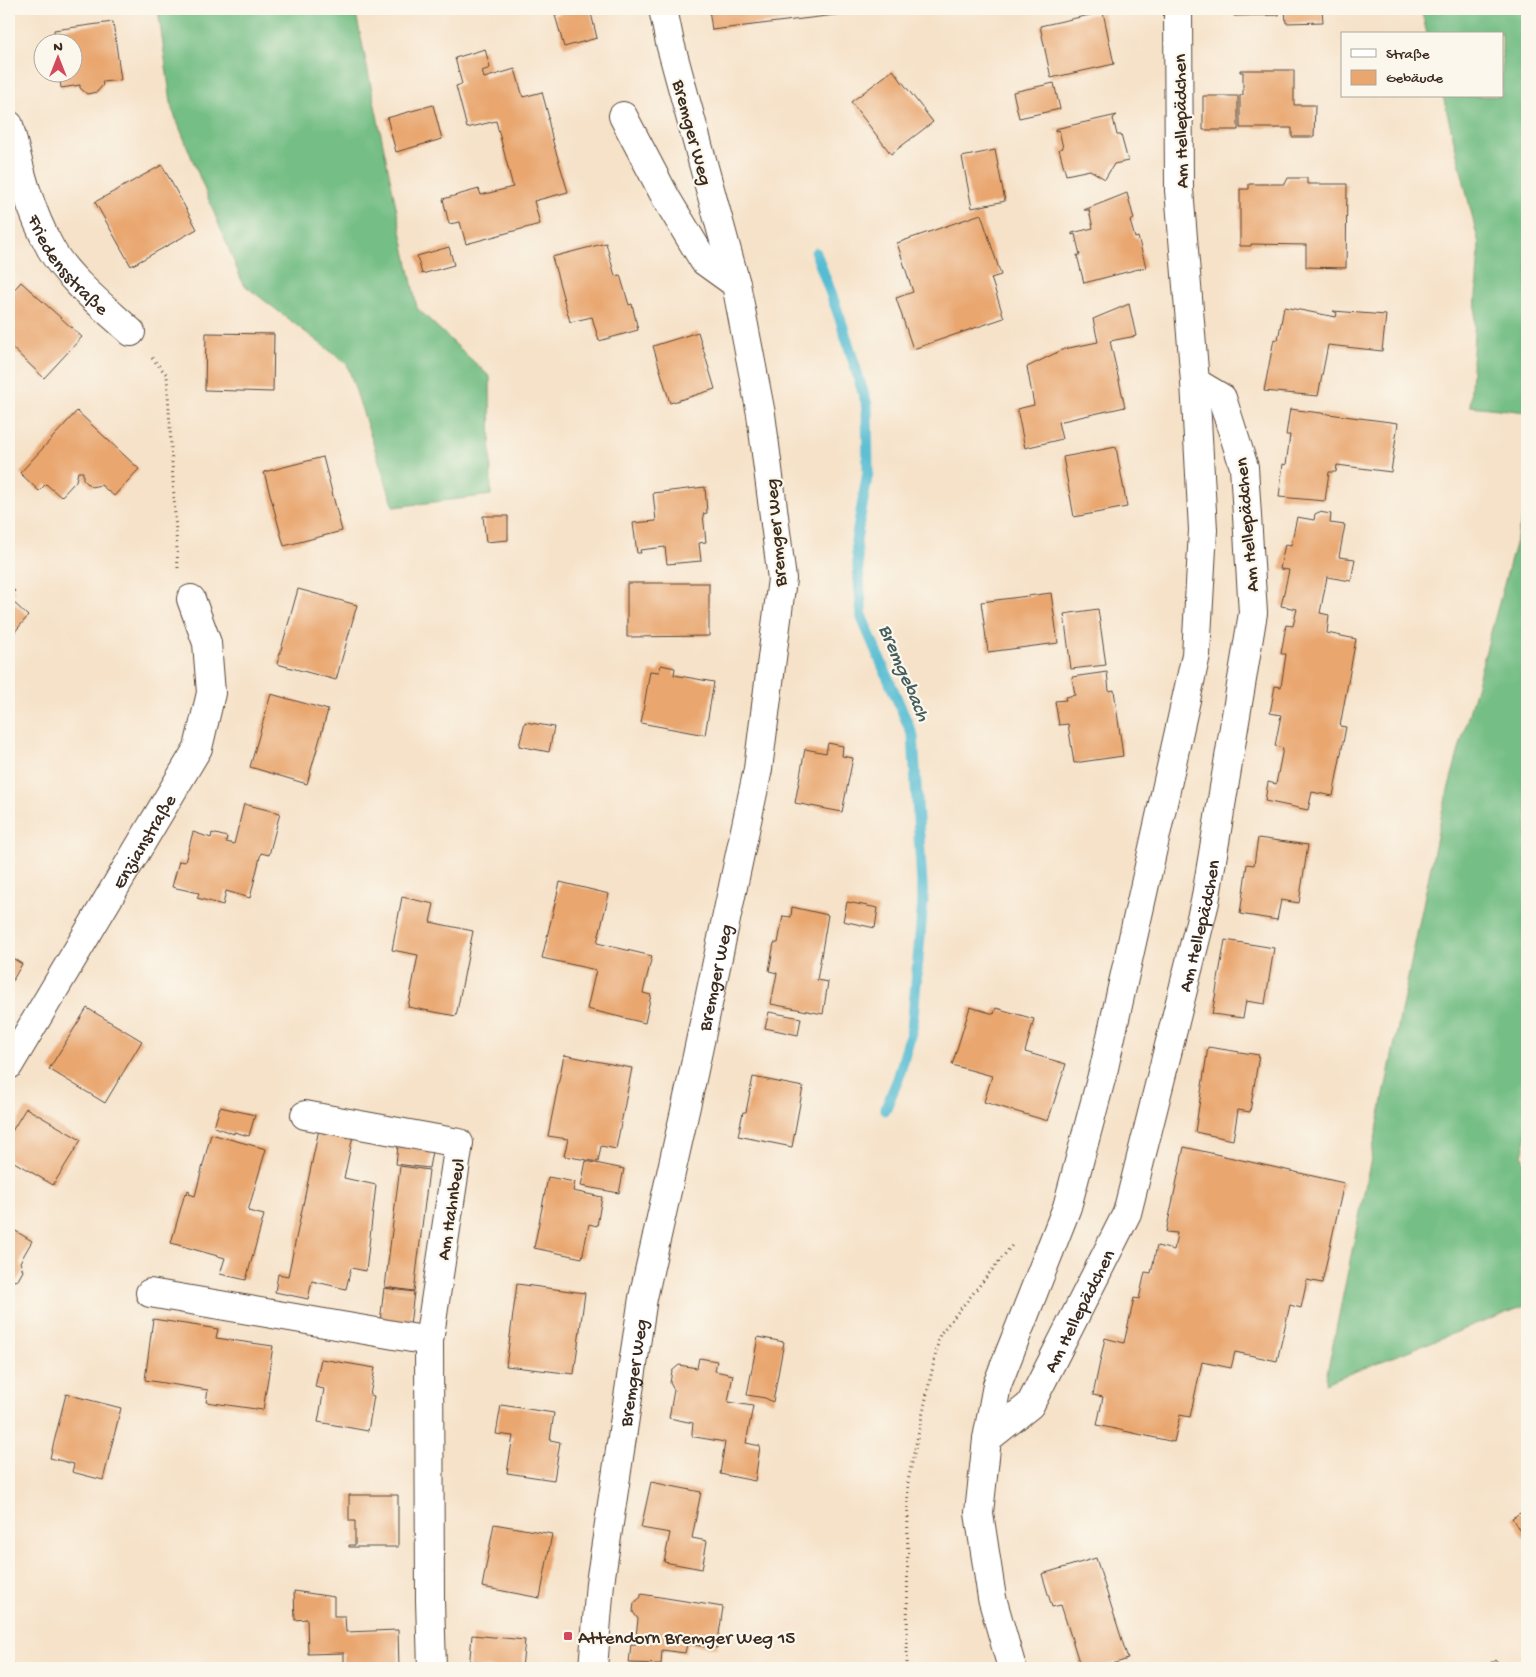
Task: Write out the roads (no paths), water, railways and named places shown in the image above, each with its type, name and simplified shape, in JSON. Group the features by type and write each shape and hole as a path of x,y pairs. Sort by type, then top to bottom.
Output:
{"street":[{"name":"Bremger Weg","path":"593,1668 600,1583 643,1298 694,1075 758,769 782,579 761,414 736,284 670,43 663,9"},
{"name":"Am Hellepädchen","path":"1012,1668 992,1598 979,1513 987,1439 997,1385 1067,1207 1104,1068 1196,655 1204,530 1195,382 1179,190 1178,9"},
{"path":"623,116 666,198 704,261 736,284"},
{"name":"Friedensstraße","path":"9,125 26,191 51,250 76,281 131,332"},
{"name":"Am Hellepädchen","path":"987,1439 1030,1405 1127,1213 1205,902 1253,613 1244,467 1222,398 1195,382"},
{"name":"Enzianstraße","path":"9,1065 198,748 211,693 207,643 185,588"},
{"name":"Am Hahnbeul","path":"305,1115 459,1144 429,1341 432,1668"},
{"path":"150,1294 429,1341"}],"waterway":[{"name":"Bremgebach","path":"816,253 841,321 867,405 868,472 856,540 862,618 913,736 923,901 912,1029 898,1079 885,1110"}],"place":[{"name":"Attendorn Bremger Weg 15","path":"568,1636"}]}
